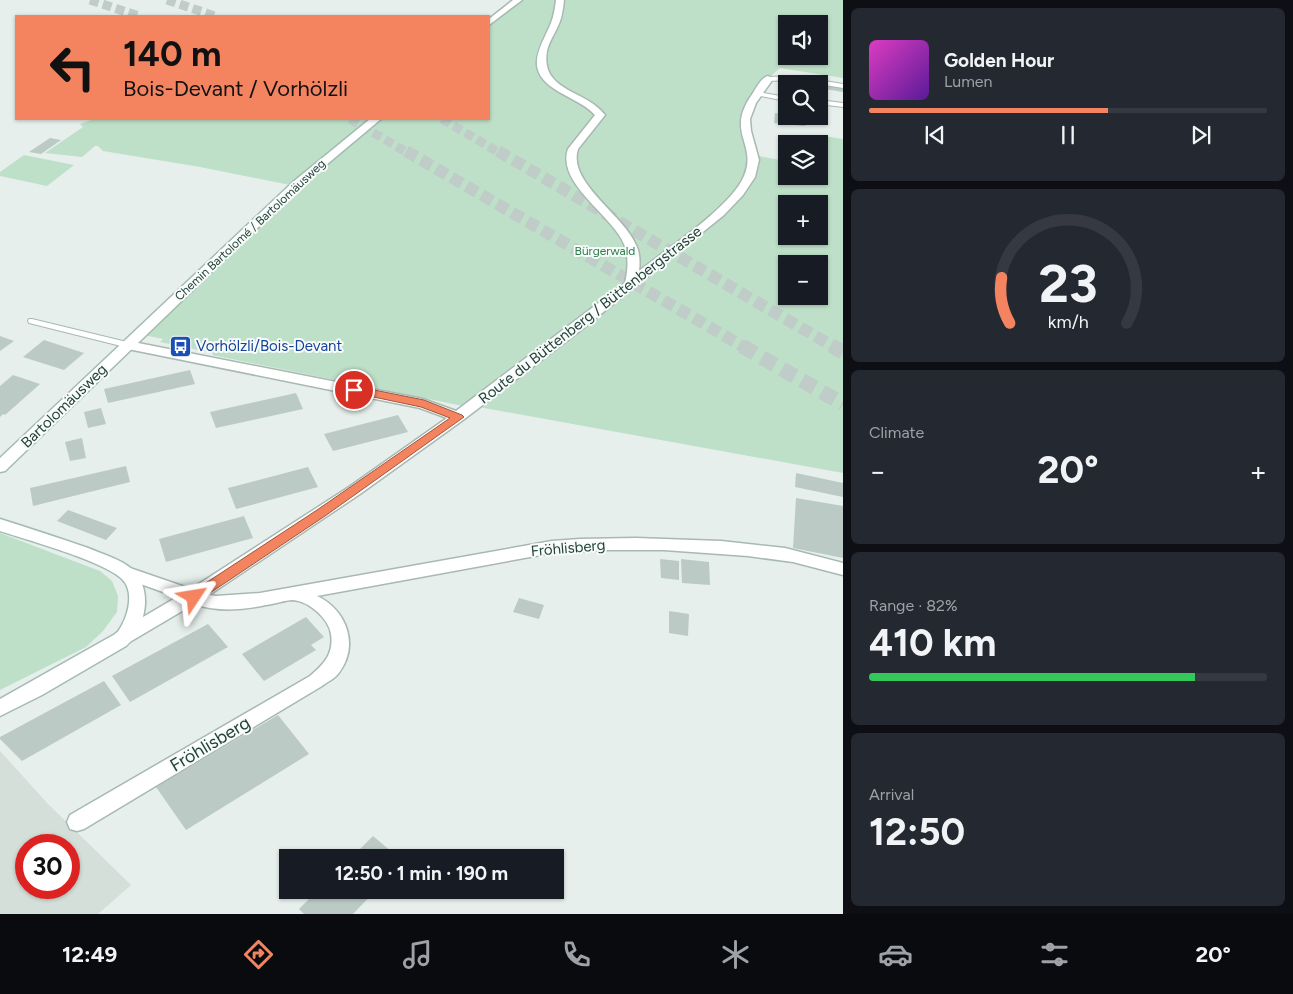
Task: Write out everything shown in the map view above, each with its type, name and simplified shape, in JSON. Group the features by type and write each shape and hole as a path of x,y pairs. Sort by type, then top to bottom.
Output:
{"street":[{"path":"490,22 518,0"},
{"path":"560,0 554,25 545,41 541,65 542,73 557,87 587,102 600,115 573,148 572,163 580,180 628,240 635,268 631,284"},
{"name":"Route du Büttenberg / Büttenbergstrasse","path":"0,708 63,674 194,597 321,513 458,417 548,350 720,213 739,195 750,174 753,155 745,120 750,105 768,78"},
{"name":"Chemin Bartolomé / Bartolomäusweg","path":"128,345 296,184 375,120"},
{"path":"128,345 424,404 458,417"},
{"name":"Bartolomäusweg","path":"0,468 128,345"},
{"path":"0,524 194,597"},
{"name":"Fröhlisberg","path":"194,597 216,603 260,600 552,547 575,545 644,544 768,553 843,569"},
{"path":"122,638 137,608 135,586 127,573"},
{"name":"Fröhlisberg","path":"77,822 316,681 332,668 341,645 340,629 331,614 317,604 294,593"}],"lane":[{"path":"768,78 794,78 843,86"},
{"path":"757,94 778,98"},
{"path":"828,103 843,104"},
{"path":"32,321 128,345"}],"shaded area":[{"path":"0,751 47,803 79,834 15,834 15,899 80,899 80,835 131,885 98,914 0,914"}],"green space":[{"name":"Bürgerwald","path":"518,0 843,0 843,78 780,68 768,79 746,114 753,155 778,160 778,185 828,185 828,137 843,139 843,473 484,408 471,402 463,406 212,355 213,353 160,342 163,339 144,335 300,187 200,167 103,151 98,146 95,146 82,157 45,153 83,127 80,124 91,120 490,120 490,22"},
{"path":"24,155 74,165 47,186 0,176 0,172"},
{"path":"0,533 100,571 112,581 118,596 117,612 103,631 86,647 0,690"}],"building":[{"path":"828,86 843,88 843,92 828,90"},
{"path":"775,113 778,114 778,123 774,123"},
{"path":"50,138 61,140 41,154 29,152"},
{"path":"0,336 14,341 0,351"},
{"path":"44,340 84,353 64,370 23,357"},
{"path":"190,370 195,384 108,403 104,389"},
{"path":"13,375 40,384 5,415 3,414 0,417 0,386"},
{"path":"296,393 303,409 216,428 210,412"},
{"path":"101,408 106,424 88,428 84,412"},
{"path":"398,415 408,432 333,451 324,434"},
{"path":"82,438 86,458 70,461 65,442"},
{"path":"126,466 130,482 33,506 30,488"},
{"path":"308,467 318,487 236,509 228,488"},
{"path":"796,473 843,483 843,497 795,487"},
{"path":"796,498 843,506 843,558 793,548"},
{"path":"68,510 117,528 106,540 57,521"},
{"path":"244,516 253,538 166,562 159,539"},
{"path":"660,559 679,561 679,580 661,578"},
{"path":"681,559 709,562 710,585 682,583"},
{"path":"519,598 544,605 539,619 513,612"},
{"path":"669,611 689,614 688,636 669,633"},
{"path":"306,617 324,637 311,645 316,650 264,681 242,654"},
{"path":"208,624 228,647 130,702 112,676"},
{"path":"104,681 121,705 22,761 0,739 0,737"},
{"path":"278,715 309,754 186,830 156,787"},
{"path":"373,836 388,849 360,849"},
{"path":"309,899 367,899 353,914 304,914 299,909"}],"tunnel":[{"path":"90,0 136,15"},
{"path":"167,0 212,15"},
{"path":"352,120 408,153"},
{"path":"444,120 500,153"},
{"path":"406,151 744,347"},
{"path":"498,151 834,347"},
{"path":"742,346 843,404"},
{"path":"832,346 843,352"}],"place":[{"name":"Vorhölzli/Bois-Devant","path":"180,346"}],"route":[{"path":"194,597 321,513 458,417 433,406 354,390"}]}
